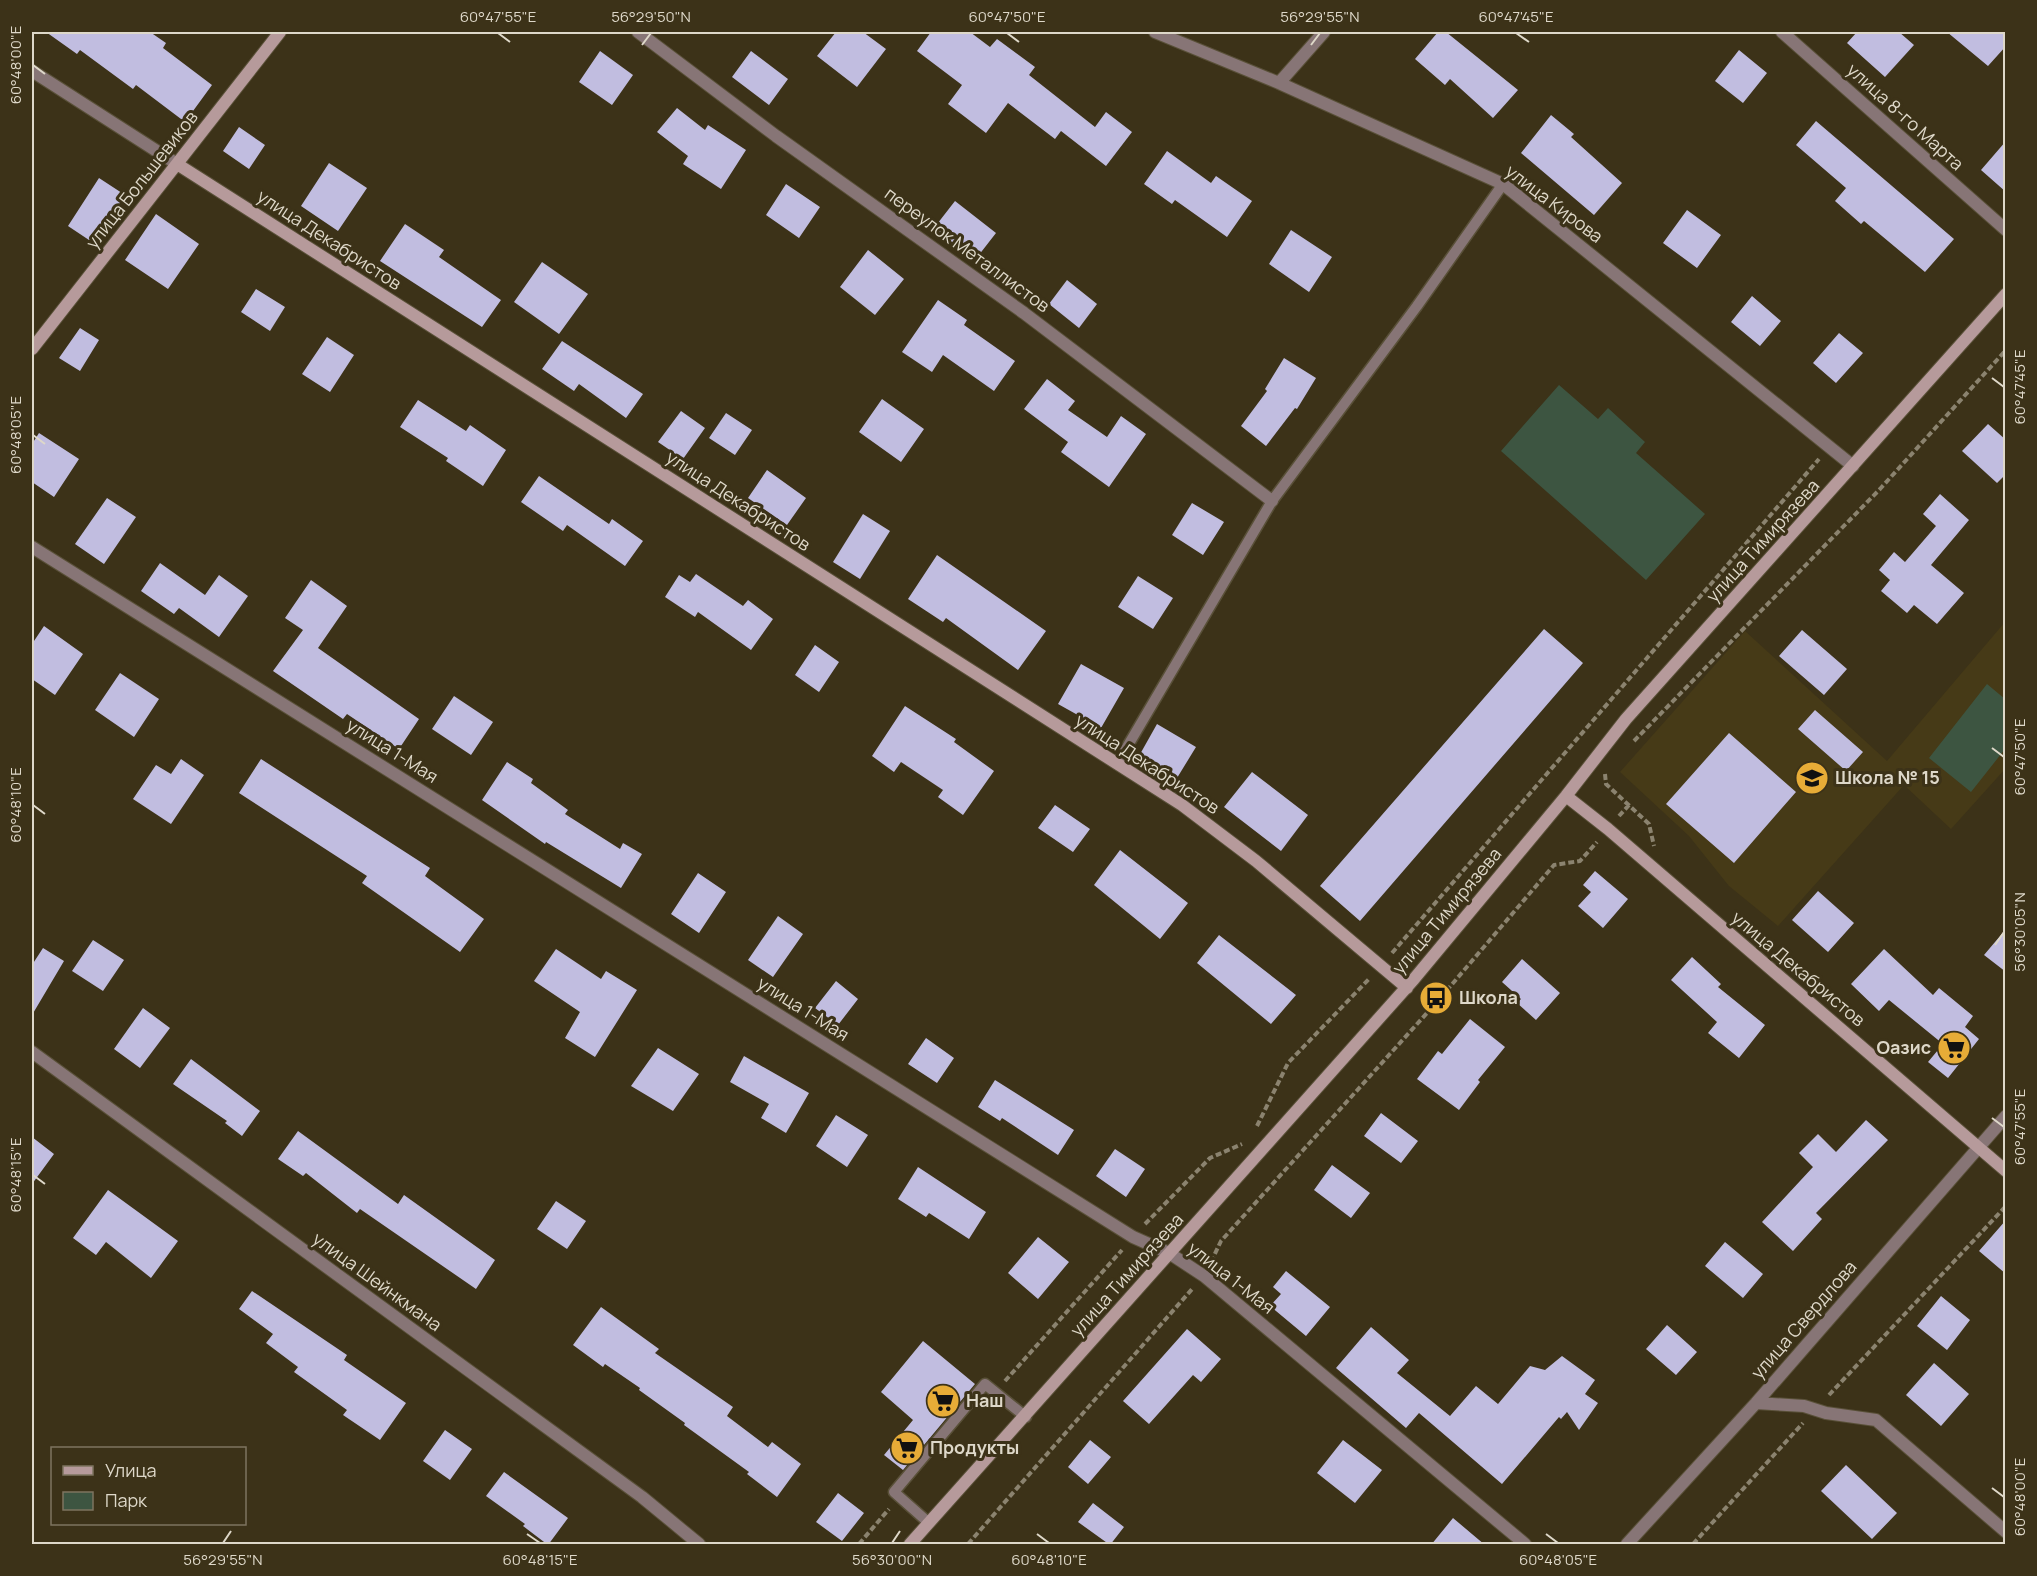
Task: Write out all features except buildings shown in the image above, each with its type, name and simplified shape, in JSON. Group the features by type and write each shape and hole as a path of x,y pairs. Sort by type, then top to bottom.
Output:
{"street":[{"name":"улица Большевиков","path":"32,349 280,32"},
{"name":"переулок Металлистов","path":"638,32 776,136 1023,313 1272,501"},
{"name":"улица Кирова","path":"1155,32 1279,83 1503,184 1853,466"},
{"path":"1279,83 1324,32"},
{"name":"улица 8-го Марта","path":"1782,32 2006,230"},
{"name":"улица Декабристов","path":"32,71 1182,805 1256,861 1407,988"},
{"name":"улица Тимирязева","path":"910,1545 1407,988 1566,796 1626,719 2006,294"},
{"name":"улица 1-Мая","path":"32,547 1133,1237 1169,1253 1204,1276 1525,1545"},
{"name":"улица Декабристов","path":"1566,796 1608,829 2006,1171"},
{"name":"улица Шейнкмана","path":"32,1052 642,1497 699,1545"},
{"name":"улица Свердлова","path":"1627,1545 1756,1403 2006,1116"},
{"path":"1756,1403 1804,1406 1876,1420 2006,1532"}],"lane":[{"path":"1117,764 1272,501 1377,360 1503,184"},
{"path":"929,1523 894,1492 985,1384 1026,1417"}],"path":[{"path":"1627,749 1880,489 2006,350"},
{"path":"1254,1131 1288,1064 1381,966 1829,448"},
{"path":"1612,766 1605,774 1606,784 1649,824 1655,854"},
{"path":"968,1545 1204,1276 1221,1241 1436,1003 1554,865 1580,861 1629,805"},
{"path":"995,1392 1133,1237 1210,1158 1250,1140"},
{"path":"1693,1545 1816,1409 2006,1206"},
{"path":"858,1545 899,1497"}],"shaded area":[{"name":"Школа № 15","path":"2005,622 2005,769 1951,829 1904,785 1778,926 1729,886 1689,836 1620,772 1745,631 1887,761"}],"green space":[{"path":"1559,385 1598,419 1608,408 1645,442 1636,453 1705,514 1646,580 1501,451"},
{"path":"1987,684 2005,699 2005,749 1971,792 1929,758"}],"place":[{"name":"Школа № 15","path":"1812,778"},
{"name":"Школа","path":"1436,998"},
{"name":"Оазис","path":"1954,1048"},
{"name":"Наш","path":"943,1401"},
{"name":"Продукты","path":"907,1448"}]}
